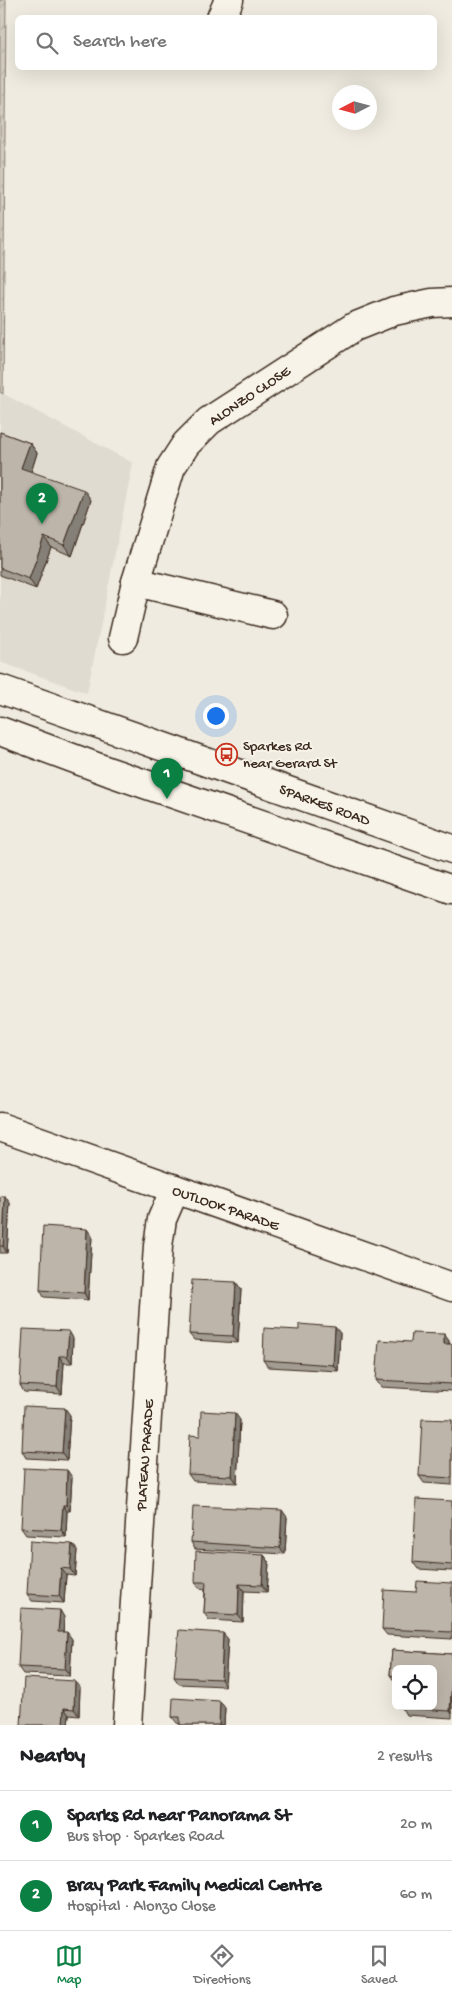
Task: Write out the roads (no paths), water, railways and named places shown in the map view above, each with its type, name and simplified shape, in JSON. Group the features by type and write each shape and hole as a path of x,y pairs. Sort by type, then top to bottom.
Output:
{"street":[{"path":"222,15 230,0"},
{"name":"ALONZO CLOSE","path":"123,638 136,582 171,467 186,444 209,421 354,327 394,311 432,303 452,302"},
{"path":"136,582 273,615"},
{"name":"SPARKES ROAD","path":"0,689 452,850"},
{"path":"0,731 110,772 452,890"},
{"name":"OUTLOOK PARADE","path":"0,1127 452,1286"},
{"name":"PLATEAU PARADE","path":"127,1725 158,1246 162,1218 175,1189"}],"place":[{"name":"Bray Park Family Medical Centre","path":"42,524"},
{"name":"Sparkes Rd near Gerard St","path":"227,754"},
{"name":"Sparks Rd near Panorama St","path":"167,799"}]}
